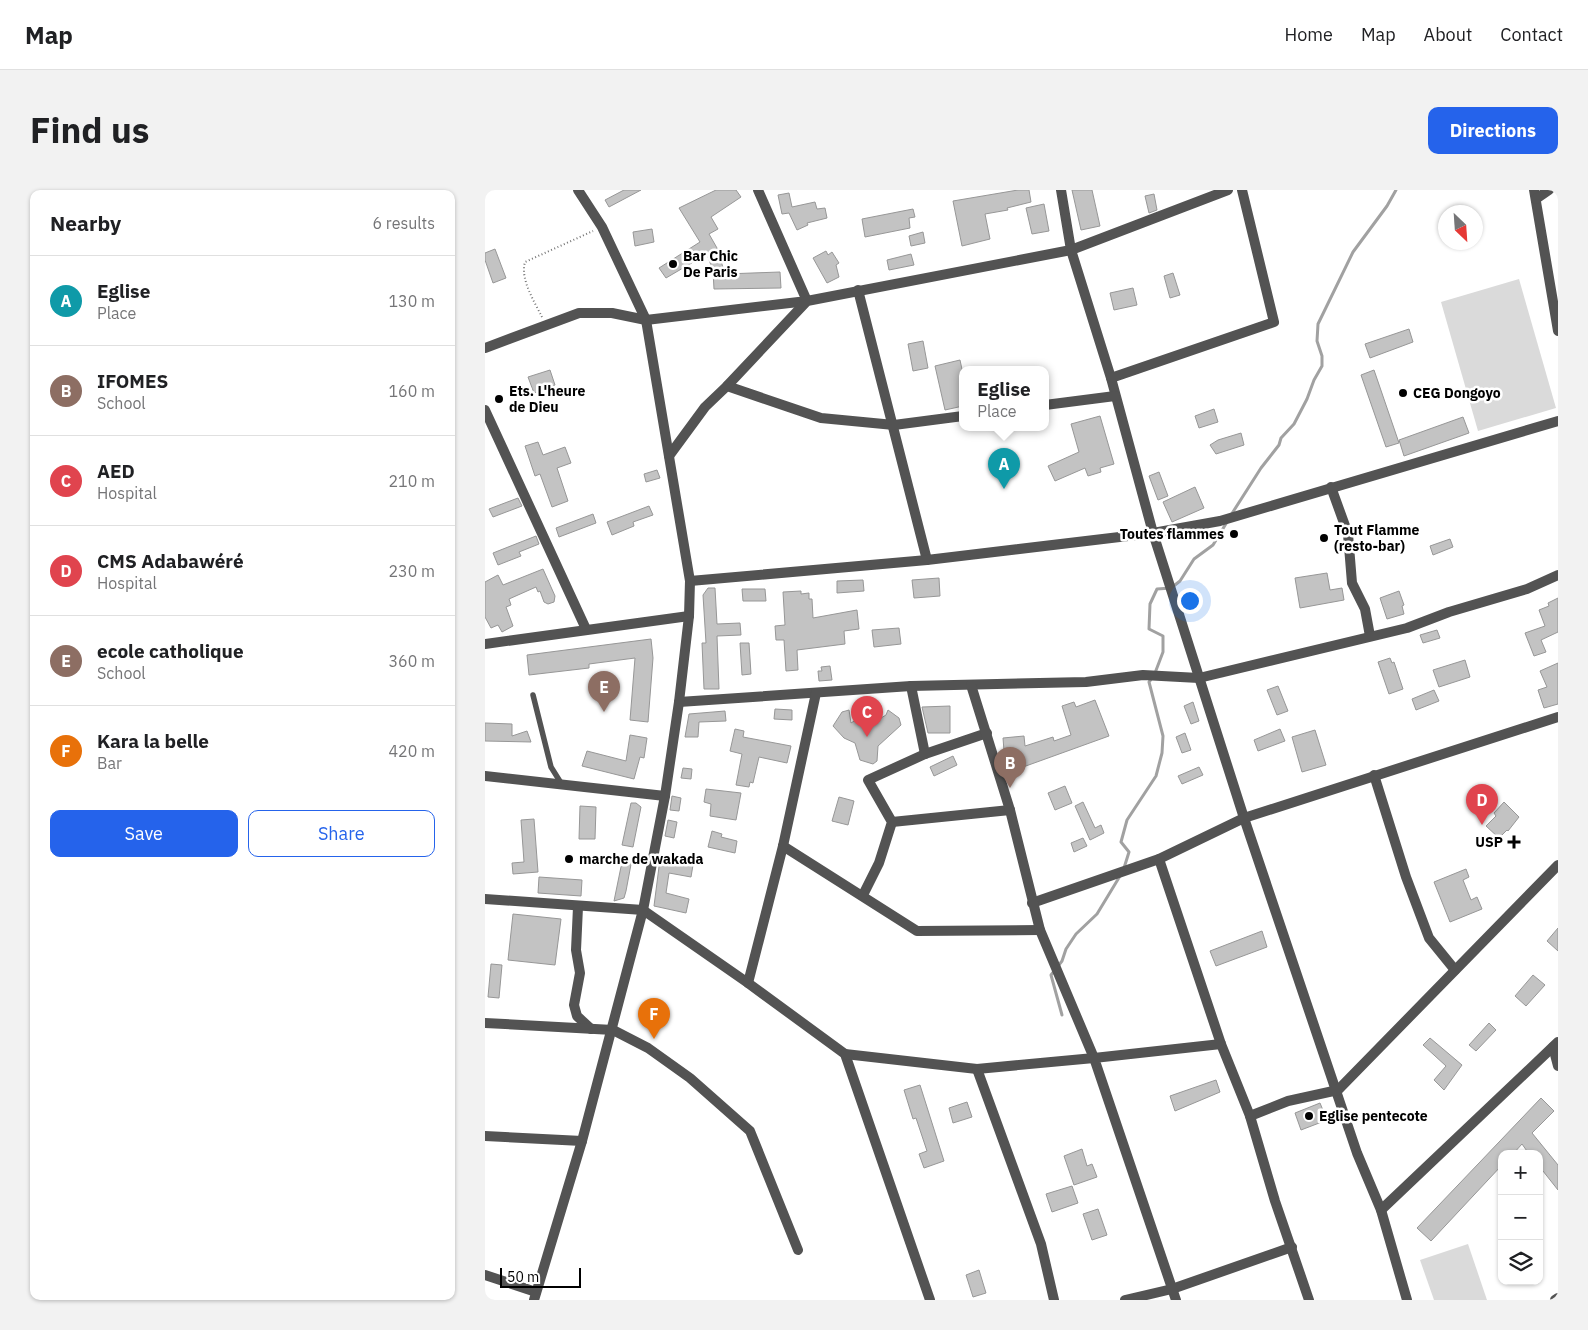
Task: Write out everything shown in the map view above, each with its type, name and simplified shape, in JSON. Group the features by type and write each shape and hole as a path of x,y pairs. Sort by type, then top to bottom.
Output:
{"street":[{"path":"485,1275 535,1296 582,1141 613,1030 643,910 665,796 689,616 690,582 646,320 602,227 577,190"},
{"path":"758,190 807,301"},
{"path":"1061,190 1071,250 1111,378 1153,533 1244,818 1357,1153 1381,1210 1407,1300"},
{"path":"485,348 579,313 612,313 646,320 807,301 1071,250 1228,190"},
{"path":"1111,378 1274,322 1242,190"},
{"path":"1549,190 1535,195 1558,331"},
{"path":"859,290 927,560"},
{"path":"669,456 705,407 807,301"},
{"path":"727,386 821,418 893,426 959,417"},
{"path":"1049,405 1115,396"},
{"path":"485,410 586,629"},
{"path":"690,582 927,560 1153,533 1220,521 1558,421"},
{"path":"1331,487 1349,534 1352,583 1365,609 1370,636"},
{"path":"679,702 911,686 1087,682 1143,675 1199,678 1407,628 1449,612 1527,589 1558,575"},
{"path":"485,644 689,616"},
{"path":"971,685 1010,810 1040,930 1094,1058 1176,1300"},
{"path":"911,686 925,754"},
{"path":"748,983 783,846 817,693"},
{"path":"1032,903 1159,858 1244,818 1558,717"},
{"path":"863,895 879,863 892,822 868,780 925,754 987,733"},
{"path":"1374,775 1429,938 1455,970"},
{"path":"485,776 665,796"},
{"path":"892,822 1010,810"},
{"path":"783,846 917,931 1040,930"},
{"path":"1159,858 1221,1044 1250,1116 1275,1201 1309,1300"},
{"path":"1250,1116 1288,1101 1337,1090 1558,865"},
{"path":"485,900 643,910 748,983 845,1054 977,1070 1221,1044"},
{"path":"578,907 576,950 580,973 574,1005 577,1016 591,1029"},
{"path":"485,1023 613,1030 648,1048 690,1078 750,1131 798,1250"},
{"path":"1381,1210 1555,1045"},
{"path":"1555,1045 1558,1066"},
{"path":"845,1054 930,1300"},
{"path":"977,1070 1041,1244 1054,1300"},
{"path":"485,1136 582,1141"},
{"path":"1125,1300 1172,1289 1292,1247"}],"lane":[{"path":"533,695 551,767 561,783"}],"path":[{"path":"546,325 526,279 523,268 525,262 602,227"}],"shaded area":[{"path":"1519,279 1556,408 1478,431 1441,302"},
{"path":"1468,1244 1487,1300 1434,1300 1420,1260"}],"building":[{"path":"624,190 641,190 609,207 605,200"},
{"path":"716,190 736,190 741,197 711,217 718,229 709,234 717,248 725,274 780,272 781,288 714,289 713,271 707,254 666,278 659,268 700,242 679,208"},
{"path":"1018,190 1029,190 1031,202 1007,208 1008,210 985,214 990,239 962,246 953,201"},
{"path":"1072,190 1092,190 1100,226 1081,230"},
{"path":"789,193 792,207 815,202 817,209 825,208 827,218 807,223 808,225 797,230 789,213 782,214 778,195"},
{"path":"1154,194 1157,210 1149,213 1145,196"},
{"path":"1044,204 1049,231 1032,234 1026,208"},
{"path":"913,209 915,217 909,218 910,228 865,237 862,219"},
{"path":"652,229 654,242 635,246 633,232"},
{"path":"923,232 925,243 911,246 909,236"},
{"path":"495,249 506,278 493,283 485,260 485,253"},
{"path":"826,251 828,255 832,252 839,263 836,265 839,277 827,283 813,258"},
{"path":"911,254 914,265 889,270 887,260"},
{"path":"1173,273 1180,295 1170,298 1164,276"},
{"path":"1133,288 1137,305 1114,310 1110,293"},
{"path":"1409,329 1413,342 1370,358 1365,344"},
{"path":"923,341 928,368 913,371 908,344"},
{"path":"960,360 959,407 945,410 935,366"},
{"path":"550,370 555,385 534,393 528,377"},
{"path":"1374,370 1399,443 1386,447 1361,375"},
{"path":"1214,409 1218,422 1199,428 1195,416"},
{"path":"1100,416 1114,464 1100,468 1101,472 1088,476 1085,468 1055,481 1048,466 1079,452 1071,424"},
{"path":"1463,417 1469,433 1404,456 1399,440"},
{"path":"1241,433 1244,445 1216,454 1210,445 1218,440"},
{"path":"538,442 543,455 565,447 571,463 557,468 568,501 552,507 540,474 535,476 525,446"},
{"path":"657,470 660,478 646,482 644,474"},
{"path":"1159,472 1168,496 1158,500 1149,476"},
{"path":"1195,487 1204,508 1172,522 1163,502"},
{"path":"518,498 522,506 493,517 489,509"},
{"path":"649,506 653,515 633,522 634,526 612,535 607,522"},
{"path":"593,514 596,523 559,537 556,528"},
{"path":"536,536 539,544 519,552 521,556 498,565 493,553"},
{"path":"1450,539 1453,547 1433,555 1430,546"},
{"path":"543,569 555,596 554,602 548,604 544,602 540,591 538,592 536,587 509,599 511,605 506,607 513,626 502,632 498,625 491,628 485,617 485,582 498,575 503,585"},
{"path":"1327,573 1330,590 1342,588 1344,600 1300,608 1295,578"},
{"path":"939,578 940,596 914,598 912,580"},
{"path":"863,580 864,591 837,593 837,581"},
{"path":"708,588 715,588 717,624 740,623 741,635 717,636 719,689 704,689 702,643 706,643 703,595"},
{"path":"742,589 765,589 766,601 743,601"},
{"path":"801,591 801,594 809,593 809,599 812,599 813,618 857,610 859,629 844,631 845,644 797,650 798,670 786,671 784,640 776,640 775,626 785,625 783,592"},
{"path":"1399,591 1404,605 1402,606 1404,614 1387,619 1380,598"},
{"path":"1558,598 1558,632 1541,640 1546,652 1534,656 1525,633 1545,626 1539,610 1549,606 1548,603"},
{"path":"899,628 901,644 874,647 872,630"},
{"path":"1437,630 1440,638 1423,643 1420,635"},
{"path":"651,639 653,658 648,722 630,720 635,658 589,664 589,668 529,675 527,655"},
{"path":"740,643 749,643 751,674 742,675"},
{"path":"1390,658 1392,663 1394,662 1403,689 1389,694 1378,662"},
{"path":"1465,660 1470,677 1439,687 1433,670"},
{"path":"1558,663 1558,704 1544,708 1538,690 1547,687 1540,671"},
{"path":"830,666 832,680 819,681 818,671 822,671 821,667"},
{"path":"1278,686 1288,711 1277,715 1267,690"},
{"path":"1434,690 1439,701 1416,710 1412,699"},
{"path":"1095,700 1109,736 1012,771 1004,751 1003,738 1024,736 1025,746 1053,737 1054,741 1071,735 1062,706 1074,702 1076,707"},
{"path":"1193,702 1199,721 1191,724 1184,706"},
{"path":"950,706 950,733 928,733 922,707"},
{"path":"775,709 792,710 792,720 774,719"},
{"path":"849,710 851,723 870,713 876,721 886,715 888,710 899,718 901,725 878,746 877,761 873,764 860,760 855,743 844,738 833,726 842,712"},
{"path":"725,711 726,721 699,722 698,737 685,737 689,714"},
{"path":"485,723 512,724 512,736 527,731 531,742 485,741"},
{"path":"735,729 744,731 743,737 791,746 787,763 759,757 753,783 750,782 749,787 736,785 742,754 730,751"},
{"path":"1280,729 1285,741 1258,751 1254,740"},
{"path":"1315,730 1326,765 1302,772 1292,737"},
{"path":"1185,733 1191,750 1182,753 1176,737"},
{"path":"630,735 647,738 644,758 640,757 634,779 582,766 587,751 626,761"},
{"path":"953,756 957,765 934,776 930,767"},
{"path":"1199,767 1203,775 1182,784 1178,776"},
{"path":"683,768 692,769 691,779 681,778"},
{"path":"1065,786 1072,803 1055,810 1048,793"},
{"path":"706,789 741,793 736,820 710,816 711,804 704,802"},
{"path":"672,796 681,798 679,811 670,810"},
{"path":"839,797 854,801 848,825 832,821"},
{"path":"1083,802 1095,828 1101,825 1104,833 1090,840 1075,806"},
{"path":"1504,802 1519,817 1508,831 1499,838 1486,826 1496,816 1494,813"},
{"path":"631,803 636,803 641,807 633,847 622,845"},
{"path":"580,806 596,807 595,839 579,839"},
{"path":"534,819 538,872 513,874 512,863 524,862 521,820"},
{"path":"668,820 677,822 674,838 665,836"},
{"path":"712,831 722,834 721,837 737,841 735,853 708,847"},
{"path":"1083,838 1087,846 1074,852 1071,843"},
{"path":"623,857 632,859 626,891 624,898 614,901"},
{"path":"660,859 693,865 691,877 669,873 666,893 689,899 686,913 654,906"},
{"path":"1466,869 1469,877 1463,880 1471,900 1477,897 1482,909 1450,922 1434,882"},
{"path":"539,877 582,880 581,896 538,893"},
{"path":"513,914 561,919 555,965 508,960"},
{"path":"1558,928 1558,951 1547,941"},
{"path":"1262,931 1267,947 1216,966 1210,951"},
{"path":"491,964 502,965 499,998 488,997"},
{"path":"1533,975 1545,985 1526,1006 1515,996"},
{"path":"1489,1023 1496,1030 1476,1051 1469,1045"},
{"path":"1430,1038 1462,1065 1444,1090 1434,1080 1446,1066 1423,1045"},
{"path":"1216,1080 1220,1092 1175,1111 1170,1096"},
{"path":"920,1085 944,1161 924,1168 919,1154 927,1151 916,1118 913,1119 904,1090"},
{"path":"1541,1098 1554,1111 1532,1133 1558,1165 1558,1190 1543,1171 1543,1150 1526,1150 1522,1144 1517,1150 1498,1150 1498,1169 1431,1241 1417,1228"},
{"path":"967,1102 972,1117 953,1123 949,1108"},
{"path":"1320,1103 1327,1120 1301,1130 1295,1113"},
{"path":"1082,1149 1087,1166 1092,1164 1097,1177 1074,1185 1064,1156"},
{"path":"1072,1186 1078,1203 1052,1212 1046,1194"},
{"path":"1098,1209 1107,1235 1092,1240 1083,1214"},
{"path":"979,1270 986,1293 973,1297 966,1275"}],"waterway":[{"path":"1231,515 1261,468 1279,445 1281,438 1294,424 1307,399 1322,366 1322,356 1317,341 1318,324 1353,252 1387,206 1396,190"},
{"path":"1155,673 1163,652 1163,636 1149,629 1150,604 1157,589 1171,588 1180,581 1194,559 1213,545 1227,522"},
{"path":"1124,868 1129,852 1121,842 1127,820 1156,776 1162,753 1163,736 1149,682 1152,678"},
{"path":"1062,1015 1051,975 1062,961 1066,949 1076,934 1097,914 1120,876"}],"place":[{"name":"Bar Chic De Paris","path":"673,264"},
{"name":"CEG Dongoyo","path":"1403,393"},
{"name":"Ets. L'heure de Dieu","path":"499,399"},
{"name":"Eglise","path":"1004,489"},
{"name":"Toutes flammes","path":"1234,534"},
{"name":"Tout Flamme (resto-bar)","path":"1324,538"},
{"name":"ecole catholique","path":"604,712"},
{"name":"AED","path":"867,737"},
{"name":"IFOMES","path":"1010,788"},
{"name":"CMS Adabawéré","path":"1482,825"},
{"name":"USP","path":"1514,842"},
{"name":"marche de wakada","path":"569,859"},
{"name":"Kara la belle","path":"654,1039"},
{"name":"Eglise pentecote","path":"1309,1116"}]}
